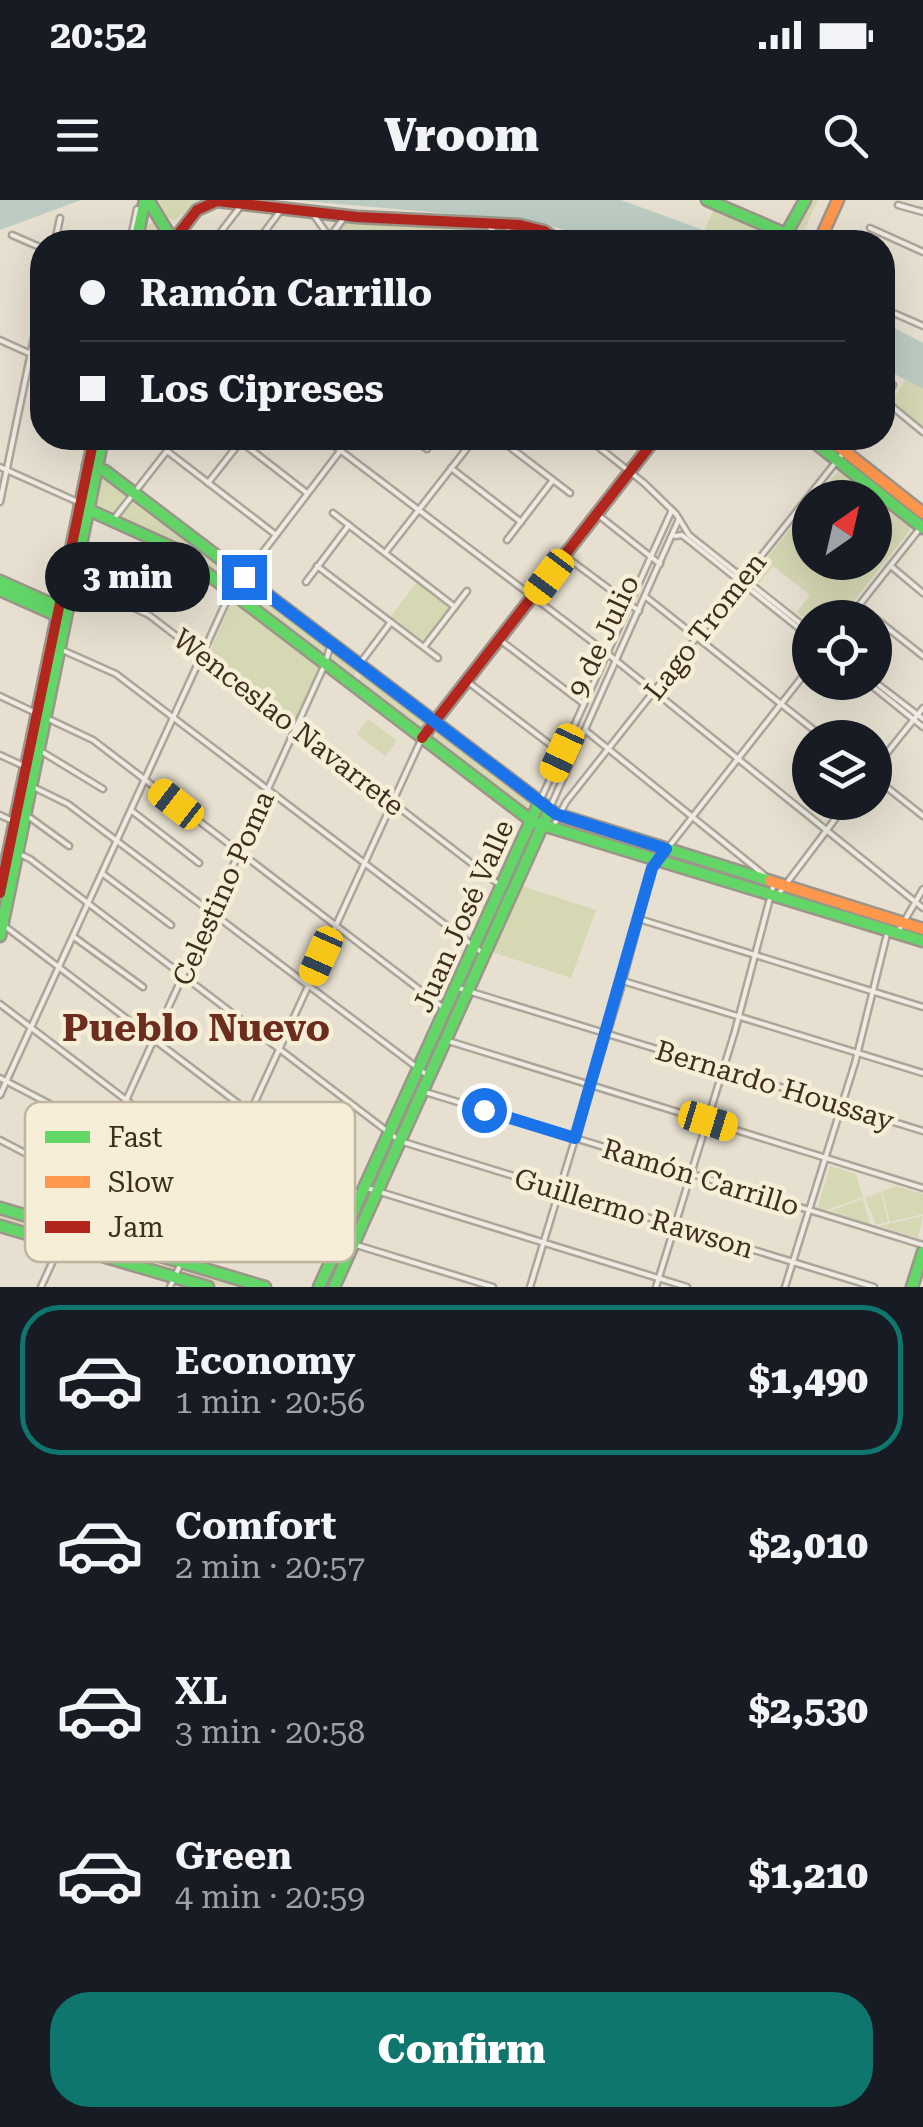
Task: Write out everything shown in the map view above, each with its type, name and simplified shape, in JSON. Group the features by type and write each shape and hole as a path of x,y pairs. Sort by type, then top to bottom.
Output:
{"main road":[{"path":"707,200 779,230"},
{"path":"791,230 805,200"},
{"path":"824,230 838,200"},
{"path":"142,230 148,221 178,224 212,202 346,216 513,224 540,230"},
{"path":"143,203 170,230"},
{"path":"138,230 143,203"},
{"path":"181,230 191,216"},
{"path":"92,467 93,450"},
{"path":"27,784 26,767 41,715 83,506 98,450"},
{"path":"422,738 647,450"},
{"path":"832,450 923,512"},
{"path":"837,450 922,526"},
{"path":"92,467 134,493 549,809 662,854"},
{"path":"83,506 173,547 531,821 662,854 896,928 923,941"},
{"path":"0,581 62,613"},
{"path":"0,590 62,613"},
{"path":"350,683 360,666"},
{"path":"1,928 13,850 38,750 41,715"},
{"name":"Juan José Valle","path":"355,1207 394,1137 417,1070 455,987 479,951 501,886 531,821 549,809"},
{"name":"9 de Julio","path":"479,951 548,826 549,809"},
{"path":"0,893 2,869 13,850"},
{"path":"896,928 923,929"},
{"path":"355,1239 394,1137 422,1091 468,990 479,951"},
{"path":"0,1208 25,1215"},
{"path":"0,1226 25,1234"},
{"path":"912,1287 923,1248"},
{"path":"114,1262 173,1282 208,1287"},
{"path":"182,1262 265,1287"},
{"name":"Juan José Valle","path":"319,1287 330,1262"},
{"path":"334,1287 345,1262"}],"street":[{"path":"221,230 242,204"},
{"path":"898,205 923,212"},
{"path":"266,230 282,208"},
{"path":"311,212 322,230"},
{"path":"336,230 346,216"},
{"path":"57,230 60,218"},
{"path":"483,222 491,230"},
{"path":"509,230 513,224"},
{"path":"870,228 874,230"},
{"path":"12,234 30,242"},
{"path":"895,239 923,252"},
{"path":"895,314 923,326"},
{"path":"0,340 30,354"},
{"path":"0,502 3,469 30,358"},
{"path":"895,410 923,432"},
{"path":"208,483 230,450"},
{"path":"252,450 308,493"},
{"path":"0,1095 3,1080 31,1028 232,592 340,450 611,658 923,908"},
{"path":"386,553 465,450"},
{"path":"514,450 570,493"},
{"path":"602,450 630,471 672,510 689,535 742,580"},
{"name":"Lago Tromen","path":"549,809 566,802 845,450"},
{"path":"113,520 167,451 276,535"},
{"path":"451,468 521,522"},
{"path":"3,469 83,506"},
{"path":"508,540 553,480"},
{"name":"Juan José Valle","path":"549,809 562,753 611,658 630,604 672,510"},
{"path":"333,513 455,606"},
{"path":"597,514 661,565"},
{"name":"9 de Julio","path":"549,809 611,658 640,611 679,519"},
{"path":"306,582 349,525"},
{"path":"892,564 922,526"},
{"path":"672,540 684,536 792,620"},
{"path":"565,556 640,611"},
{"path":"317,566 438,658"},
{"path":"892,568 923,593"},
{"name":"Wenceslao Navarrete","path":"69,578 144,612 501,886"},
{"path":"863,600 879,580"},
{"path":"424,647 467,591"},
{"path":"646,596 801,720"},
{"path":"360,666 391,622"},
{"path":"892,631 923,656"},
{"path":"500,640 584,704"},
{"name":"Celestino Poma","path":"126,1100 326,664 331,644"},
{"path":"55,647 114,672 479,951"},
{"path":"468,682 562,753"},
{"path":"530,1287 639,919 662,854 792,690"},
{"path":"0,696 90,738 445,1010"},
{"path":"892,696 918,718 923,728"},
{"path":"892,700 918,718"},
{"path":"892,748 923,708"},
{"path":"584,730 692,816 776,890"},
{"path":"255,1102 422,738"},
{"path":"38,750 103,789"},
{"path":"0,755 26,767"},
{"path":"27,784 64,802 429,1076"},
{"path":"892,791 923,816"},
{"path":"555,794 556,800 566,802"},
{"path":"131,811 199,863"},
{"path":"0,816 21,821 69,846"},
{"path":"656,1287 776,890 834,820"},
{"path":"13,850 348,1102"},
{"path":"102,873 171,926"},
{"path":"786,1287 858,1053 872,992 896,928 920,902 923,889"},
{"path":"639,919 923,1007"},
{"path":"1,928 59,966 237,1102"},
{"path":"73,936 143,987"},
{"path":"623,981 923,1073"},
{"name":"Bernardo Houssay","path":"455,987 923,1131"},
{"path":"0,1004 129,1102"},
{"path":"446,1040 923,1188"},
{"path":"3,1080 45,1102"},
{"name":"Ramón Carrillo","path":"422,1091 923,1248"},
{"path":"355,1107 394,1137"},
{"name":"Guillermo Rawson","path":"394,1137 874,1287"},
{"path":"0,1140 25,1153"},
{"path":"355,1187 686,1287"},
{"path":"355,1245 493,1287"},
{"path":"41,1287 52,1262"},
{"path":"173,1282 182,1262"}],"green space":[{"path":"151,200 205,200 174,220 157,214"},
{"path":"808,200 818,200 804,230 793,230"},
{"path":"715,207 767,230 705,229"},
{"path":"350,220 478,225 484,230 338,230"},
{"path":"154,222 165,225 166,230 144,230"},
{"path":"905,380 923,389 923,428 895,406 895,396"},
{"path":"841,469 855,480 831,480"},
{"path":"99,473 128,492 113,515 92,507"},
{"path":"136,498 236,575 237,582 228,586 175,545 121,520 120,514"},
{"path":"892,510 910,525 892,553"},
{"path":"792,526 792,580 870,580 854,600 806,600 810,595 773,566 759,583 754,574"},
{"path":"418,581 450,607 424,642 390,617"},
{"path":"241,584 248,585 326,644 326,653 318,655 239,595"},
{"path":"233,599 320,666 296,720 208,655"},
{"path":"336,653 358,668 353,679 329,662"},
{"path":"364,673 425,720 426,725 415,729 355,683"},
{"path":"368,719 397,741 385,756 357,734"},
{"path":"436,733 443,733 533,802 531,814 433,743"},
{"path":"522,886 596,910 571,978 492,952"},
{"path":"830,1166 856,1174 863,1197 827,1210 818,1207"},
{"path":"896,1186 923,1194 923,1214 890,1222 882,1191"},
{"path":"881,1192 888,1222 876,1225 865,1198"},
{"path":"863,1199 870,1224 830,1211"},
{"path":"0,1211 25,1219 25,1230 0,1223"},
{"path":"923,1216 918,1238 879,1226"},
{"path":"132,1262 171,1263 175,1269 168,1273"},
{"path":"187,1268 253,1287 206,1284 182,1273"}],"shaded area":[{"path":"0,200 81,200 0,230"},
{"path":"293,200 621,200 703,230 564,230 533,221"},
{"path":"895,328 923,343 923,389 895,374"}],"traffic: fast":[{"path":"139,230 145,200"},
{"path":"148,200 166,230"},
{"path":"707,200 777,230"},
{"path":"788,230 805,200"},
{"path":"0,936 101,450"},
{"path":"824,450 923,528"},
{"path":"88,466 105,471 556,814 770,881"},
{"path":"80,506 175,549 533,822 923,941"},
{"path":"0,581 63,609"},
{"path":"0,590 58,616"},
{"path":"355,1208 539,803"},
{"path":"355,1241 549,811"},
{"path":"0,1208 25,1215"},
{"path":"0,1226 25,1233"},
{"path":"912,1287 923,1252"},
{"path":"123,1262 208,1287"},
{"path":"181,1262 265,1287"},
{"path":"319,1287 330,1262"},
{"path":"334,1287 345,1262"}],"traffic: slow":[{"path":"824,230 838,200"},
{"path":"843,450 923,513"},
{"path":"770,881 923,929"}],"traffic: jam":[{"path":"181,230 197,210 217,201 357,217 520,225 540,230"},
{"path":"0,893 92,450"},
{"path":"422,738 647,450"}],"district":[{"name":"Pueblo Nuevo","path":"196,1028"}],"route":[{"path":"244,577 556,814 666,849 652,868 623,981 575,1138 484,1110"}]}
